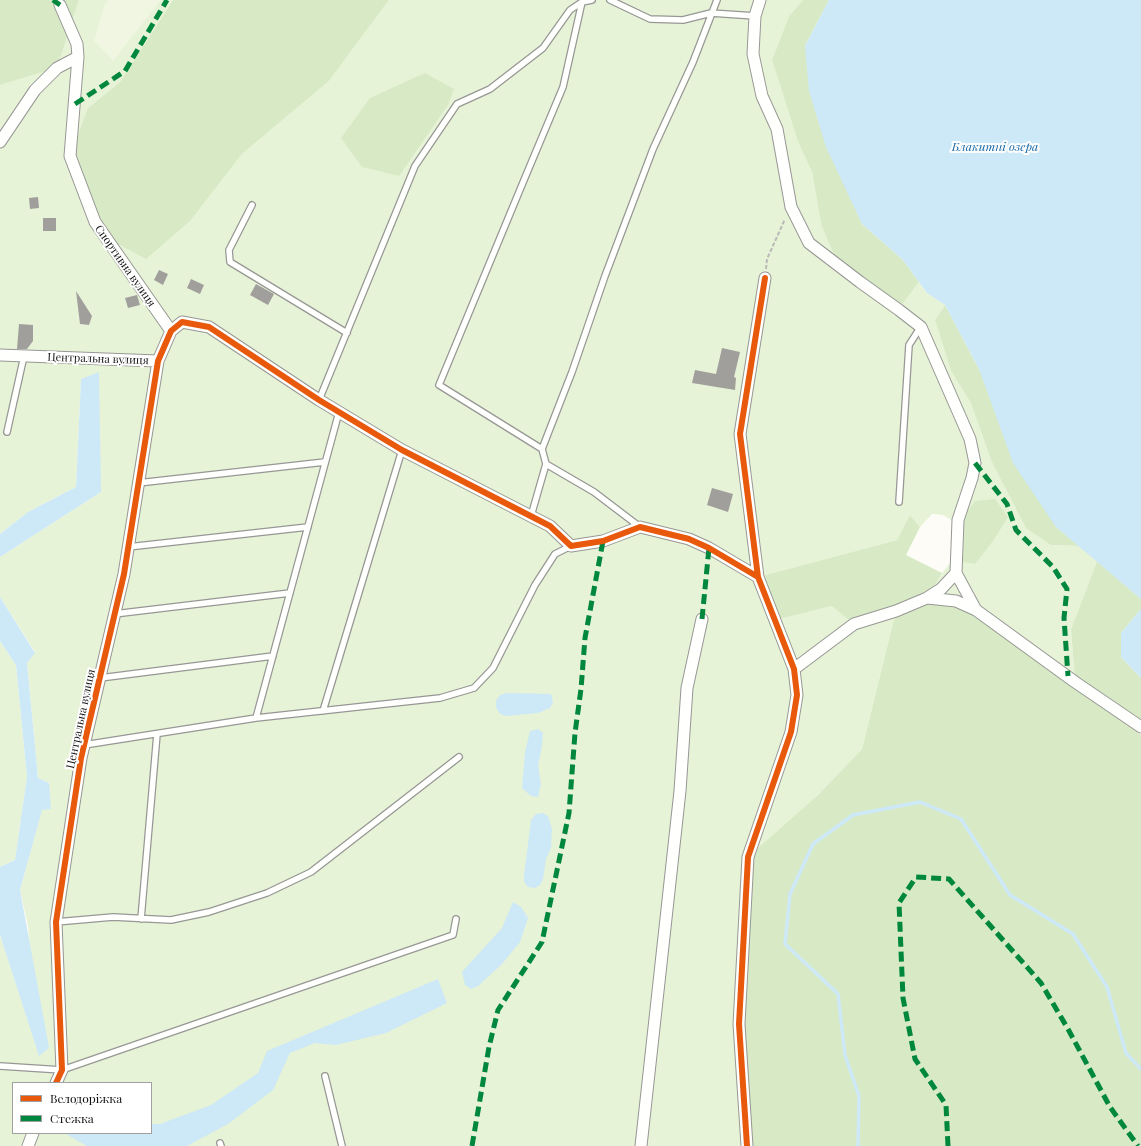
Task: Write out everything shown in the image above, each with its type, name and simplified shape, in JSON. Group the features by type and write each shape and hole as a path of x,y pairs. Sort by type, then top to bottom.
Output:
{"street":[{"path":"760,0 755,16 753,54 762,96 778,129 791,207 809,243 921,327 970,438 975,463 972,478 958,520 956,573 976,610"},
{"name":"Спортивна вулиця","path":"60,5 77,44 78,57 70,156 95,222 171,331"},
{"path":"0,142 35,90 57,68 78,57"},
{"path":"746,1146 739,1024 748,857 791,732 797,695 794,669 758,577 740,434 765,278"},
{"path":"158,361 171,331 182,322 209,327 319,400 402,450 550,526 571,546 603,541 640,527 689,539 758,577"},
{"name":"Центральна вулиця","path":"0,355 158,361 124,574 84,745 56,922 62,1070 56,1082"},
{"path":"794,669 854,624 896,611 927,598 941,589 956,573"},
{"path":"927,598 956,601 976,610 1075,682 1141,727"},
{"path":"640,1146 680,791 687,688 702,619"},
{"path":"28,1146 33,1134"}],"lane":[{"path":"319,400 415,166 457,104 490,89 543,48 570,10 582,2 592,0"},
{"path":"610,0 650,18 683,20 711,13 755,16"},
{"path":"531,516 546,464 542,449 572,372 605,276 653,149 693,62 717,0"},
{"path":"542,449 439,386 563,87 582,2"},
{"path":"252,205 230,250 230,262 347,333"},
{"path":"899,502 909,345 921,327"},
{"path":"7,432 24,356"},
{"path":"256,718 339,412"},
{"path":"323,711 402,450"},
{"path":"138,483 325,462"},
{"path":"546,464 594,492 640,527"},
{"path":"128,547 308,527"},
{"path":"84,745 256,718 440,698 474,688 493,668 535,585 555,554 571,546"},
{"path":"114,614 290,593"},
{"path":"100,678 273,656"},
{"path":"141,919 157,734"},
{"path":"56,922 113,917 171,920 209,912 267,893 311,872 459,757"},
{"path":"0,1066 62,1070 453,935 456,919"},
{"path":"325,1076 342,1146"}],"path":[{"path":"765,278 767,259 791,207"}],"green space":[{"path":"0,0 79,0 57,68 0,85"},
{"path":"79,0 173,0 120,82 88,108 191,220 242,154 329,81 389,0 803,0 789,16 772,60 798,142 812,172 821,224 901,306 919,282 927,293 945,305 935,320 951,371 971,402 991,460 1051,545 1080,546 1097,561 1071,629 1075,682 927,598 950,563 953,521 943,515 932,514 920,527 910,515 897,540 758,577 774,619 832,606 896,611 862,749 816,797 747,1146 0,1146 0,935 39,1055 28,926 20,890 49,783 38,778 27,663 35,652 0,597 0,557 101,492 81,380 76,487 28,512 0,534 0,85 57,68"},
{"path":"108,0 161,0 113,61 94,41 104,7"},
{"path":"173,0 389,0 329,81 242,154 191,220 146,259 107,238 70,156 88,108 120,82"},
{"path":"803,0 829,0 805,46 862,224 903,260 919,282 901,306 836,259 821,224 812,172 798,142 772,60 789,16"},
{"path":"425,73 454,89 448,105 399,176 362,167 341,138 370,98"},
{"path":"945,305 979,369 1056,527 1080,546 1051,545 1026,528 991,460 971,403 951,371 935,320"},
{"path":"995,499 1008,517 993,541 975,564 963,562 964,516 975,501"},
{"path":"910,515 920,527 906,555 942,573 927,598 956,601 1075,681 1071,629 1097,561 1141,599 1141,609 1121,633 1121,657 1141,678 1141,727 1134,728 1141,735 1141,1146 747,1146 739,1024 748,857 816,797 862,749 896,611 854,624 832,606 774,620 758,577 897,540"},
{"path":"0,641 16,665 27,777 15,860 0,867"}],"water":[{"name":"Блакитні озера","path":"829,0 1141,0 1141,599 1056,527 1013,463 979,369 945,305 927,293 903,260 862,224 826,147 809,91 805,46"},
{"path":"99,372 101,492 0,557 0,534 28,512 76,487 81,379"},
{"path":"0,597 35,653 27,663 38,778 49,783 51,809 42,810 20,890 49,1048 39,1056 0,935 0,867 15,860 27,777 16,665 0,641"},
{"path":"1141,609 1141,678 1121,657 1121,633"},
{"path":"507,693 551,694 553,702 550,708 538,713 505,716 499,713 496,707 496,701 500,695"},
{"path":"538,729 543,733 538,765 541,784 538,797 531,796 522,788 525,752 530,731"},
{"path":"543,813 548,816 552,829 551,848 546,859 543,879 540,885 535,888 528,887 524,882 524,876 531,820 536,814"},
{"path":"513,902 521,907 528,918 520,942 502,964 478,986 471,989 465,985 462,972 502,928"},
{"path":"438,979 447,1003 386,1033 336,1045 315,1043 290,1053 273,1090 228,1124 187,1146 87,1146 66,1134 152,1134 152,1124 160,1124 211,1105 258,1073 267,1051"}],"building":[{"path":"38,197 39,208 30,209 29,198"},
{"path":"43,218 56,218 56,231 43,231"},
{"path":"159,270 168,274 163,285 154,280"},
{"path":"191,279 204,285 200,294 187,288"},
{"path":"256,284 274,294 268,305 250,295"},
{"path":"76,291 92,316 89,325 80,324"},
{"path":"137,295 140,305 128,308 125,298"},
{"path":"19,324 33,325 33,341 27,349 17,349"},
{"path":"722,348 740,352 734,377 736,378 735,390 692,383 695,370 716,374"},
{"path":"712,488 733,494 728,512 707,505"}],"waterway":[{"path":"858,1146 859,1096 845,1055 838,994 785,944 790,894 813,844 853,815 920,802 961,819 1010,895 1073,934 1107,987 1126,1053 1141,1069"}],"marked path":[{"path":"53,0 60,5"},
{"path":"75,104 125,71 167,0"},
{"path":"975,463 1007,504 1016,530 1053,567 1067,589 1064,618 1068,676"},
{"path":"472,1146 489,1047 498,1010 542,942 569,813 575,733 581,689 585,638 603,541"},
{"path":"702,619 709,548"},
{"path":"948,1146 946,1105 915,1059 903,998 899,903 916,877 949,879 1041,983 1068,1029 1110,1107 1138,1146"}],"cycle path":[{"path":"747,1146 739,1024 748,857 791,732 797,695 794,669 758,577 740,434 765,278"},
{"path":"56,1082 62,1070 56,922 81,758 124,574 158,361 171,331 182,322 209,327 319,400 402,450 550,526 571,546 603,541 640,527 689,539 709,548 758,577"}]}
